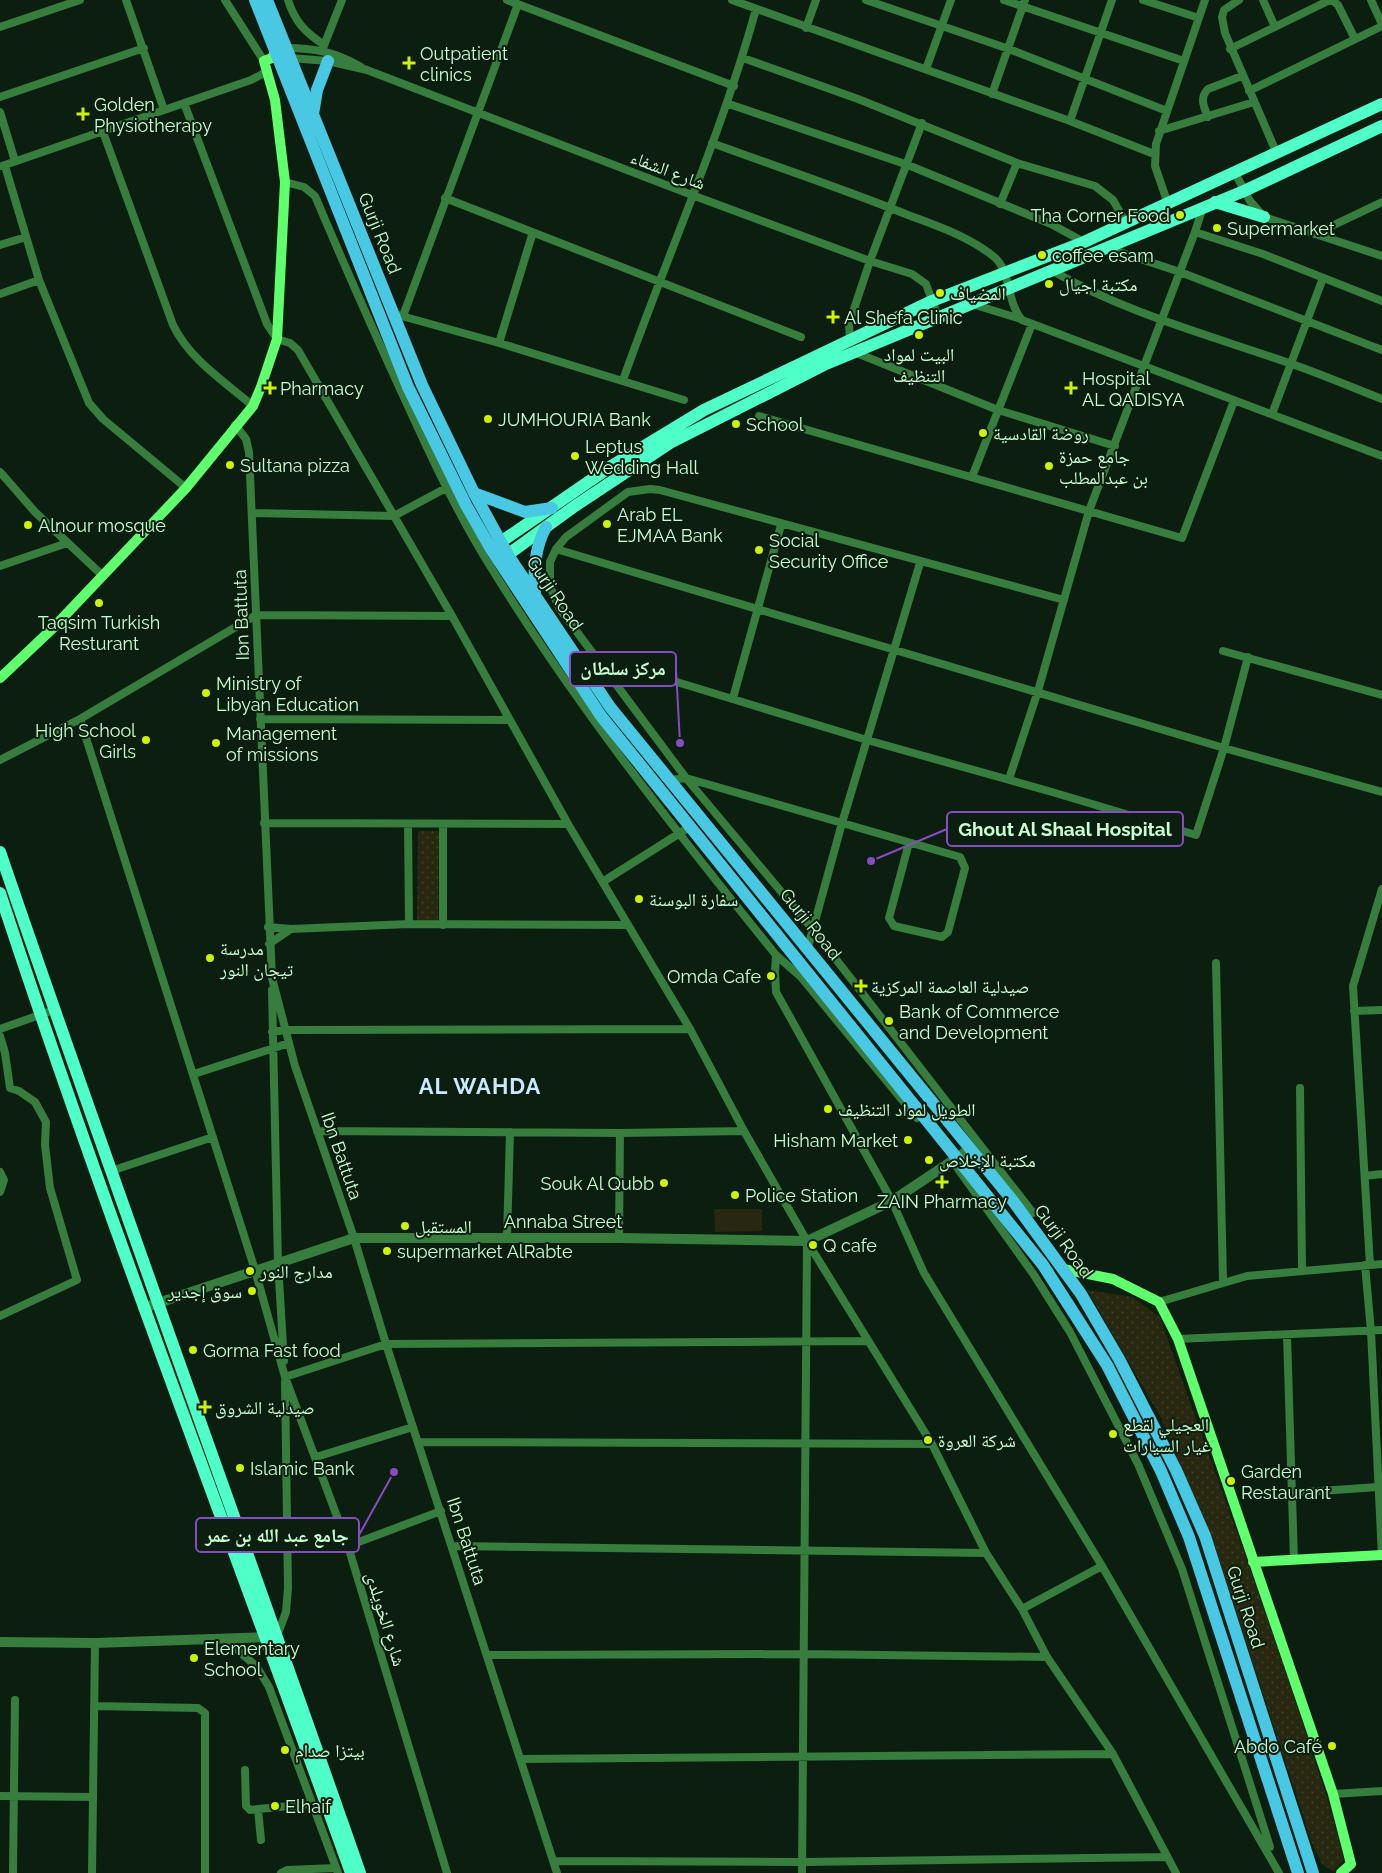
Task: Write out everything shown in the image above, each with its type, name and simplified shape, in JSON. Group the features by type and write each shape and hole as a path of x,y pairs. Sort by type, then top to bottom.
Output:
{"highway":[{"name":"Gurji Road","path":"255,0 408,387 466,505 496,546 606,711 691,826 955,1159 1044,1265 1106,1365 1161,1471 1189,1537 1298,1873"},
{"name":"Gurji Road","path":"267,0 277,58 313,116 398,315 422,385 474,493 496,546"},
{"path":"313,116 316,90 325,52"},
{"path":"474,493 524,512 552,508"},
{"path":"535,594 535,559 537,547 546,527"},
{"name":"Gurji Road","path":"504,558 535,594 606,711 671,780 808,947 970,1148 1081,1294 1148,1412 1205,1536 1313,1873"},
{"path":"1258,1751 1272,1746"}],"main road":[{"path":"0,678 53,628 186,488 253,406 277,338 285,182 275,100 277,58"},
{"path":"504,558 613,473 704,410 932,301 1084,242 1382,104"},
{"path":"496,546 552,508 613,473 826,364 1244,191 1382,126"},
{"path":"1209,204 1264,217"},
{"path":"0,852 272,1637 351,1873"},
{"path":"0,893 40,1015 143,1308 272,1637 360,1873"},
{"path":"1063,1269 1113,1279 1159,1302 1178,1339 1333,1794 1352,1868 1341,1873"},
{"path":"1253,1562 1382,1555"}],"street":[{"path":"0,27 80,0"},
{"path":"126,0 164,110"},
{"path":"186,488 103,419 88,403 39,280 2,166 260,77 277,58 225,0"},
{"path":"288,0 297,23 325,52 342,0"},
{"path":"507,0 734,86"},
{"path":"732,0 1070,121 1154,154"},
{"path":"806,28 816,0"},
{"path":"866,0 1008,49 1167,111"},
{"path":"926,69 951,0"},
{"path":"1004,0 1024,3 1100,34 1184,61"},
{"path":"1070,121 1112,0"},
{"path":"1143,0 1199,18"},
{"path":"1168,204 1155,166 1154,154 1160,131 1205,0"},
{"path":"1239,0 1228,5 1222,14 1222,24 1230,49 1277,154"},
{"path":"1263,0 1275,27"},
{"path":"1230,49 1331,0 1338,5 1355,39"},
{"path":"1249,91 1382,25 1371,0"},
{"path":"992,94 1024,3"},
{"path":"518,4 445,198 398,315 499,343 684,400"},
{"path":"623,380 658,281 729,104 756,9"},
{"path":"0,97 144,48"},
{"name":"شارع الشفاء","path":"277,58 325,52 347,58 367,70"},
{"name":"شارع الشفاء","path":"277,58 325,52 367,70 692,195 870,261 912,274 926,284 938,317"},
{"path":"743,58 802,77 1017,162 1095,186 1113,200 1126,223"},
{"path":"1208,117 1203,102 1204,93 1208,89 1242,76"},
{"path":"1160,131 1254,102"},
{"path":"184,103 260,310 277,338 290,343 298,350 452,616 568,824 690,1029 744,1131 807,1241 932,1444 986,1553 1022,1609 1047,1657 1113,1754 1176,1873"},
{"path":"729,104 908,164 1051,224 1084,242"},
{"path":"0,112 15,161"},
{"path":"850,340 849,324 870,261 892,208 922,124"},
{"path":"103,132 173,325 182,342 193,356 253,406"},
{"path":"712,144 892,208 964,237 995,257 1005,273 1012,306 1022,320"},
{"path":"1000,204 1017,162"},
{"path":"1235,173 1244,191 1264,217 1382,256"},
{"path":"285,182 304,188 315,196 353,286 446,488 488,562 570,687 680,835 776,955 801,977 955,1159 1034,1275 1070,1332 1138,1464 1182,1569 1279,1873"},
{"path":"445,198 801,337"},
{"path":"1315,234 1382,202"},
{"path":"1010,780 1038,691 1089,511 1115,446 1143,365 1195,232 1209,204"},
{"path":"499,343 533,232"},
{"path":"1195,232 1263,254 1382,301"},
{"path":"0,245 26,237"},
{"path":"1106,247 1180,272 1382,350"},
{"path":"1051,270 1070,281 1161,320 1291,363 1382,399"},
{"path":"1272,414 1322,278"},
{"path":"0,294 39,280"},
{"path":"970,303 1022,320 1143,365 1234,402 1272,414 1382,456"},
{"path":"972,477 1032,324"},
{"path":"854,352 998,410 1115,446"},
{"path":"759,416 1182,538 1234,402"},
{"name":"Ibn Battuta","path":"236,425 246,440 249,452 268,927 272,978 288,1043 354,1238 386,1344 453,1546 557,1873"},
{"path":"0,472 35,512 103,576"},
{"path":"613,473 628,492"},
{"path":"252,514 394,516 446,488"},
{"path":"1033,1213 814,931 686,778 594,657 558,608 550,586 550,562 556,549 566,537 628,492 650,489 660,490 920,563 1064,600"},
{"path":"733,698 781,524"},
{"path":"0,566 66,543"},
{"path":"556,549 1038,691 1224,748 1382,792"},
{"path":"808,947 814,931 842,823 920,563"},
{"path":"0,760 80,719 256,615 452,616"},
{"path":"1222,651 1382,695"},
{"path":"594,657 867,740 1196,835 1224,748 1248,657"},
{"path":"80,719 214,1137 255,1270 285,1377"},
{"path":"260,719 509,720"},
{"path":"671,780 686,778 960,857 964,861 965,868 948,932 942,937 894,926 889,918 910,843"},
{"path":"264,823 568,824"},
{"path":"408,824 409,924"},
{"path":"443,925 444,824"},
{"path":"604,882 680,835 691,826"},
{"path":"1382,889 1354,986 1382,1555"},
{"path":"268,927 409,924 628,925"},
{"path":"269,944 291,928"},
{"path":"776,955 776,992 892,1201 924,1273 1102,1566 1275,1862"},
{"path":"1216,963 1223,1282"},
{"path":"0,1642 95,1643 272,1637 286,1612 288,1588 285,1377 278,1263 272,978"},
{"path":"0,1029 54,1010"},
{"path":"1354,1011 1382,1010"},
{"path":"272,1032 285,1030 690,1029"},
{"path":"0,1036 5,1053 10,1088 20,1091 35,1102 46,1122 45,1145 50,1188 77,1280 0,1316"},
{"path":"194,1074 288,1043"},
{"path":"1300,1088 1302,1270"},
{"path":"317,1131 620,1133 744,1131"},
{"path":"507,1237 510,1132"},
{"path":"619,1238 620,1133"},
{"path":"111,1171 214,1137"},
{"name":"Annaba Street","path":"143,1308 354,1238 507,1237 807,1241 892,1201 970,1148"},
{"path":"0,1172 4,1180 0,1192"},
{"path":"1364,1176 1382,1174"},
{"path":"802,1873 807,1241"},
{"path":"1159,1302 1247,1276 1382,1264"},
{"path":"1178,1339 1382,1330"},
{"path":"1287,1335 1294,1560"},
{"path":"285,1377 386,1344 868,1341"},
{"name":"شارع الخويلدى","path":"285,1377 348,1546 448,1873"},
{"path":"316,1457 414,1427"},
{"path":"418,1442 932,1444"},
{"path":"1291,1493 1378,1487"},
{"path":"348,1546 441,1511"},
{"path":"453,1546 986,1553"},
{"path":"1022,1609 1102,1566"},
{"path":"226,1640 257,1667 270,1687 337,1870 287,1870 281,1873"},
{"path":"92,1873 95,1643"},
{"path":"488,1655 803,1654 1047,1657"},
{"path":"13,1873 16,1700"},
{"path":"94,1706 198,1708 205,1713 205,1873"},
{"path":"521,1759 1113,1754"},
{"path":"245,1770 246,1806 250,1810 312,1804"},
{"path":"1333,1794 1382,1791"},
{"path":"0,1796 92,1797"},
{"path":"258,1809 261,1840"},
{"path":"554,1860 803,1862 1167,1857"}],"green space":[{"path":"418,831 439,831 438,921 417,921"},
{"path":"714,1209 762,1209 762,1231 715,1232"},
{"path":"1087,1290 1133,1297 1160,1318 1277,1645 1329,1804 1344,1860 1333,1871 1322,1864 1313,1846 1215,1547 1161,1418"}],"place":[{"name":"Outpatient clinics","path":"409,63"},
{"name":"Golden Physiotherapy","path":"83,114"},
{"name":"Tha Corner Food","path":"1180,215"},
{"name":"Supermarket","path":"1217,228"},
{"name":"coffee esam","path":"1042,255"},
{"name":"مكتبة اجيال","path":"1049,284"},
{"name":"المضياف","path":"940,293"},
{"name":"Al Shefa Clinic","path":"833,317"},
{"name":"البيت لمواد التنظيف","path":"919,335"},
{"name":"Pharmacy","path":"270,388"},
{"name":"Hospital AL QADISYA","path":"1071,388"},
{"name":"JUMHOURIA Bank","path":"488,419"},
{"name":"School","path":"736,424"},
{"name":"روضة القادسية","path":"983,433"},
{"name":"Leptus Wedding Hall","path":"575,456"},
{"name":"Sultana pizza","path":"230,465"},
{"name":"جامع حمزة بن عبدالمطلب","path":"1049,466"},
{"name":"Arab EL EJMAA Bank","path":"607,524"},
{"name":"Alnour mosque","path":"28,525"},
{"name":"Social Security Office","path":"759,550"},
{"name":"Taqsim Turkish Resturant","path":"99,603"},
{"name":"Ministry of Libyan Education","path":"206,693"},
{"name":"High School Girls","path":"146,740"},
{"name":"Management of missions","path":"216,743"},
{"name":"مركز سلطان","path":"680,743"},
{"name":"Ghout Al Shaal Hospital","path":"871,861"},
{"name":"سفارة البوسنة","path":"639,899"},
{"name":"مدرسة تيجان النور","path":"210,958"},
{"name":"Omda Cafe","path":"771,976"},
{"name":"صيدلية العاصمة المركزية","path":"861,986"},
{"name":"Bank of Commerce and Development","path":"889,1021"},
{"name":"الطويل لمواد التنظيف","path":"828,1109"},
{"name":"Hisham Market","path":"908,1140"},
{"name":"مكتبة الإخلاص","path":"929,1160"},
{"name":"ZAIN Pharmacy","path":"942,1182"},
{"name":"Souk Al Qubb","path":"664,1183"},
{"name":"Police Station","path":"735,1195"},
{"name":"المستقبل","path":"405,1226"},
{"name":"Q cafe","path":"813,1245"},
{"name":"supermarket AlRabte","path":"387,1251"},
{"name":"مدارج النور","path":"250,1271"},
{"name":"سوق إجدير","path":"252,1291"},
{"name":"Gorma Fast food","path":"193,1350"},
{"name":"صيدلية الشروق","path":"205,1407"},
{"name":"العجيلي لقطع غيار السيارات","path":"1113,1434"},
{"name":"شركة العروة","path":"928,1440"},
{"name":"Islamic Bank","path":"240,1468"},
{"name":"جامع عبد الله بن عمر","path":"394,1472"},
{"name":"Garden Restaurant","path":"1231,1481"},
{"name":"Elementary School","path":"194,1658"},
{"name":"Abdo Café","path":"1332,1746"},
{"name":"بيتزا صدام","path":"285,1750"},
{"name":"Elhaif","path":"275,1806"}],"district":[{"name":"AL WAHDA","path":"480,1086"}]}
